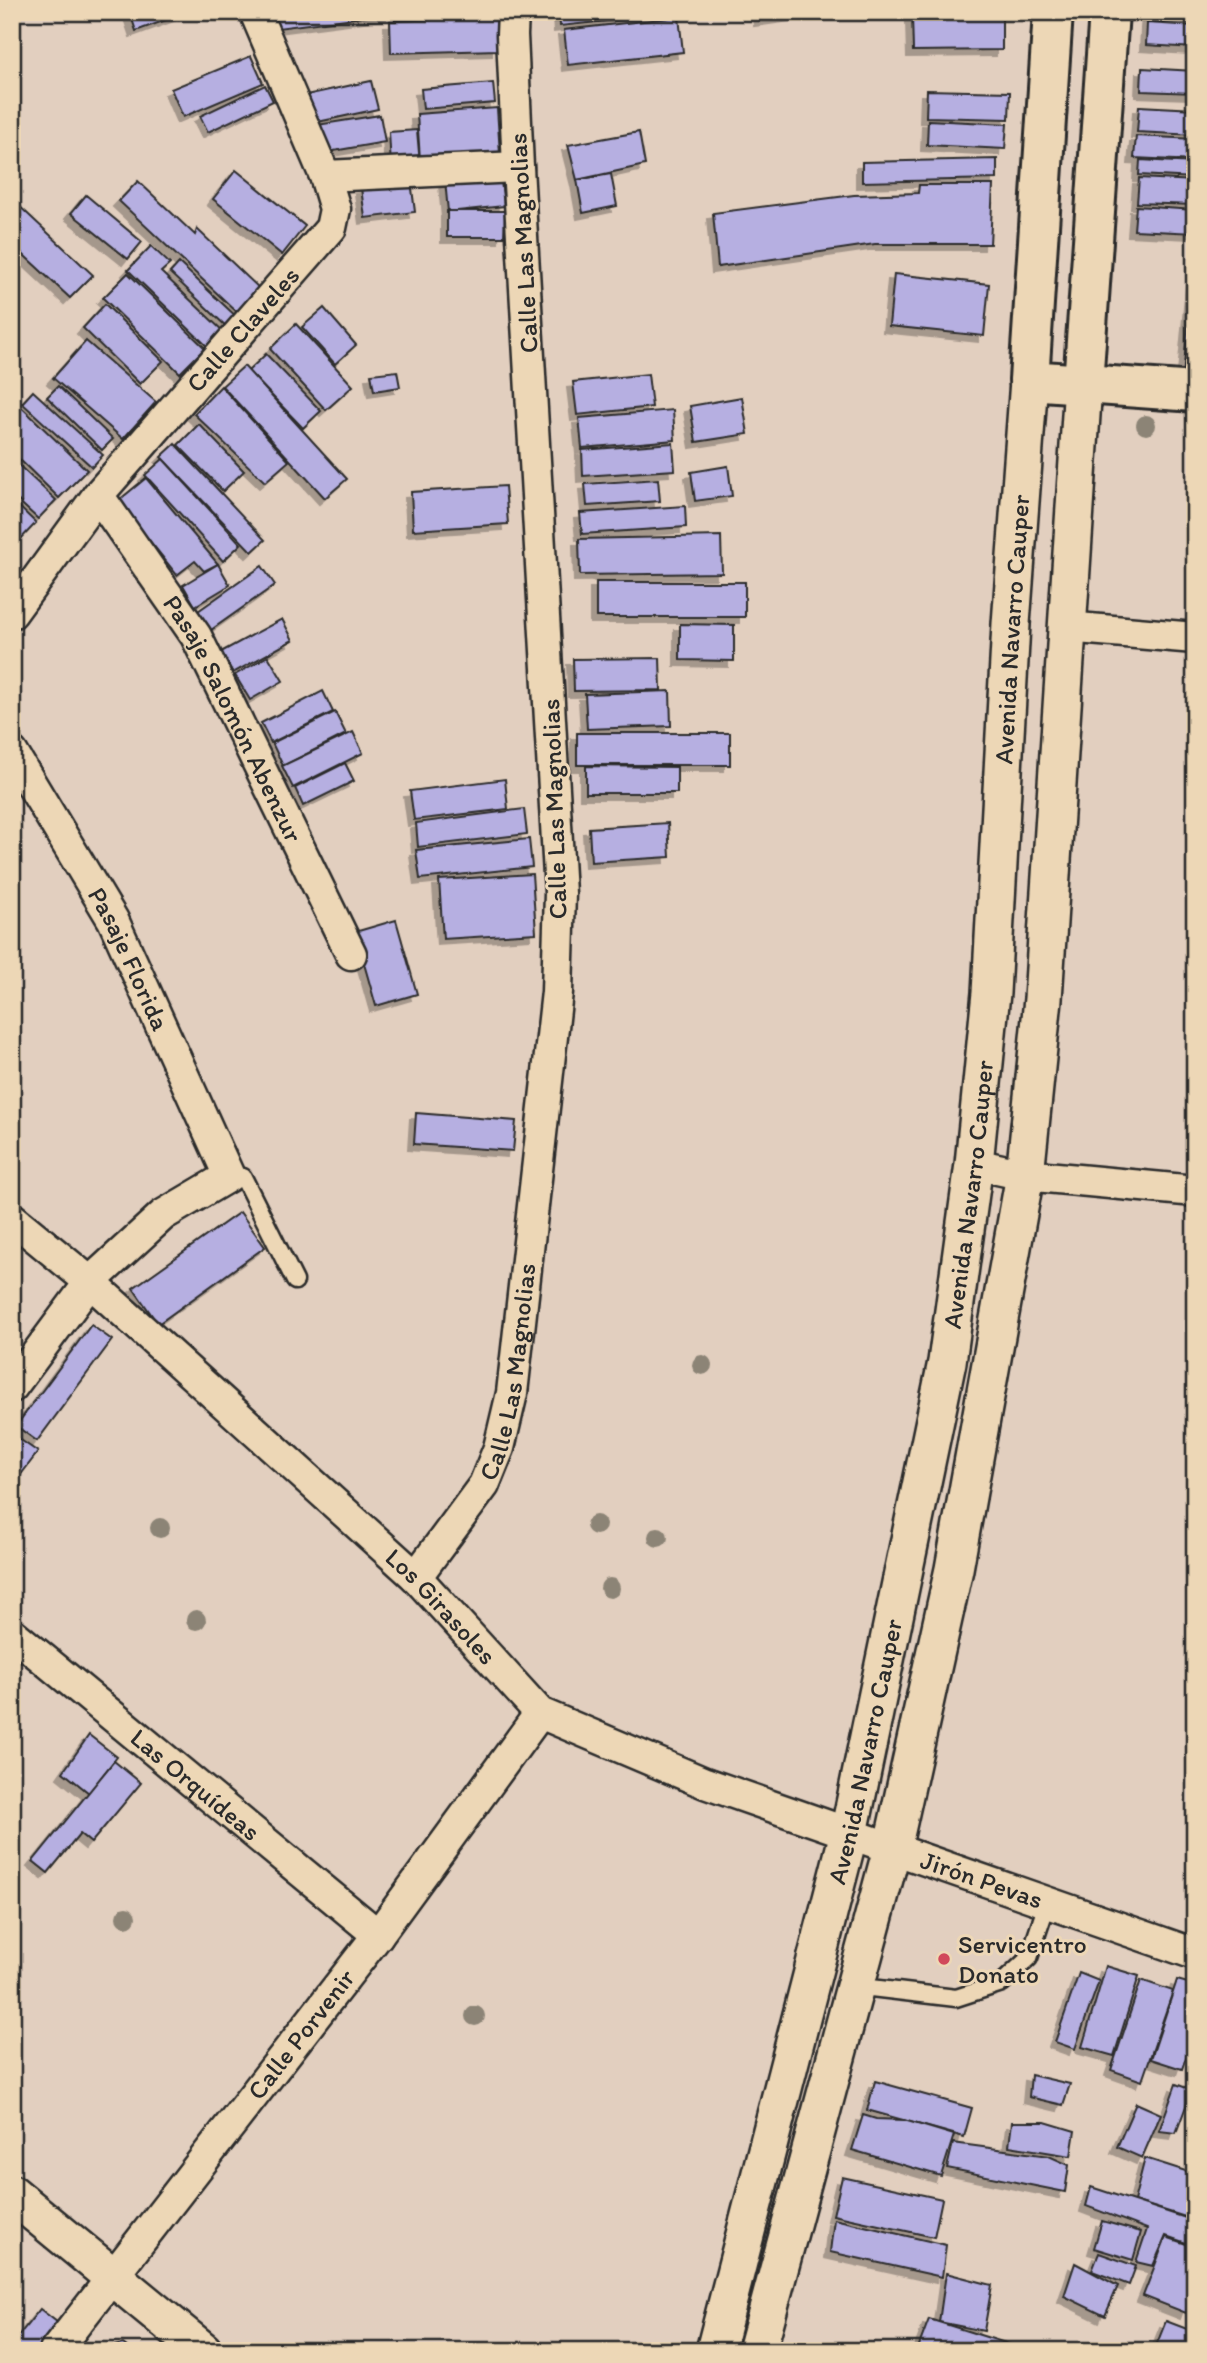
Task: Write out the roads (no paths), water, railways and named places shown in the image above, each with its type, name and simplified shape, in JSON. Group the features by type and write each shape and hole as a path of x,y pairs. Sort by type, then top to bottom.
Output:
{"main road":[{"name":"Avenida Navarro Cauper","path":"1029,380 1053,12"},
{"path":"1083,384 1109,12"},
{"path":"1029,380 1195,392"}],"street":[{"name":"Calle Claveles","path":"12,614 98,495 331,228 335,209 325,177 256,12"},
{"name":"Calle Las Magnolias","path":"416,1577 484,1485 499,1448 512,1393 556,992 560,894 518,167 513,12"},
{"path":"325,177 518,167"},
{"name":"Avenida Navarro Cauper","path":"715,2351 849,1833 947,1362 974,1164 991,993 1010,638 1029,380"},
{"path":"757,2351 892,1849 954,1569 1026,1175 1043,999 1083,384"},
{"name":"Pasaje Salomón Abenzur","path":"98,495 196,636 351,954"},
{"path":"1066,627 1195,638"},
{"name":"Pasaje Florida","path":"12,752 113,920 229,1176"},
{"path":"974,1164 1026,1175 1195,1191"},
{"path":"12,1387 90,1282 163,1215 229,1176"},
{"name":"Los Girasoles","path":"12,1218 90,1282 416,1577 540,1713 705,1783 849,1833"},
{"name":"Las Orquídeas","path":"12,1633 378,1935"},
{"name":"Calle Porvenir","path":"55,2351 378,1935 540,1713"},
{"name":"Jirón Pevas","path":"849,1833 1195,1954"},
{"path":"12,2194 203,2351"}],"lane":[{"path":"229,1176 243,1177 295,1281"},
{"path":"854,1986 956,1998 1002,1983 1029,1958 1047,1904"}],"place":[{"name":"Servicentro Donato","path":"944,1959"}]}
